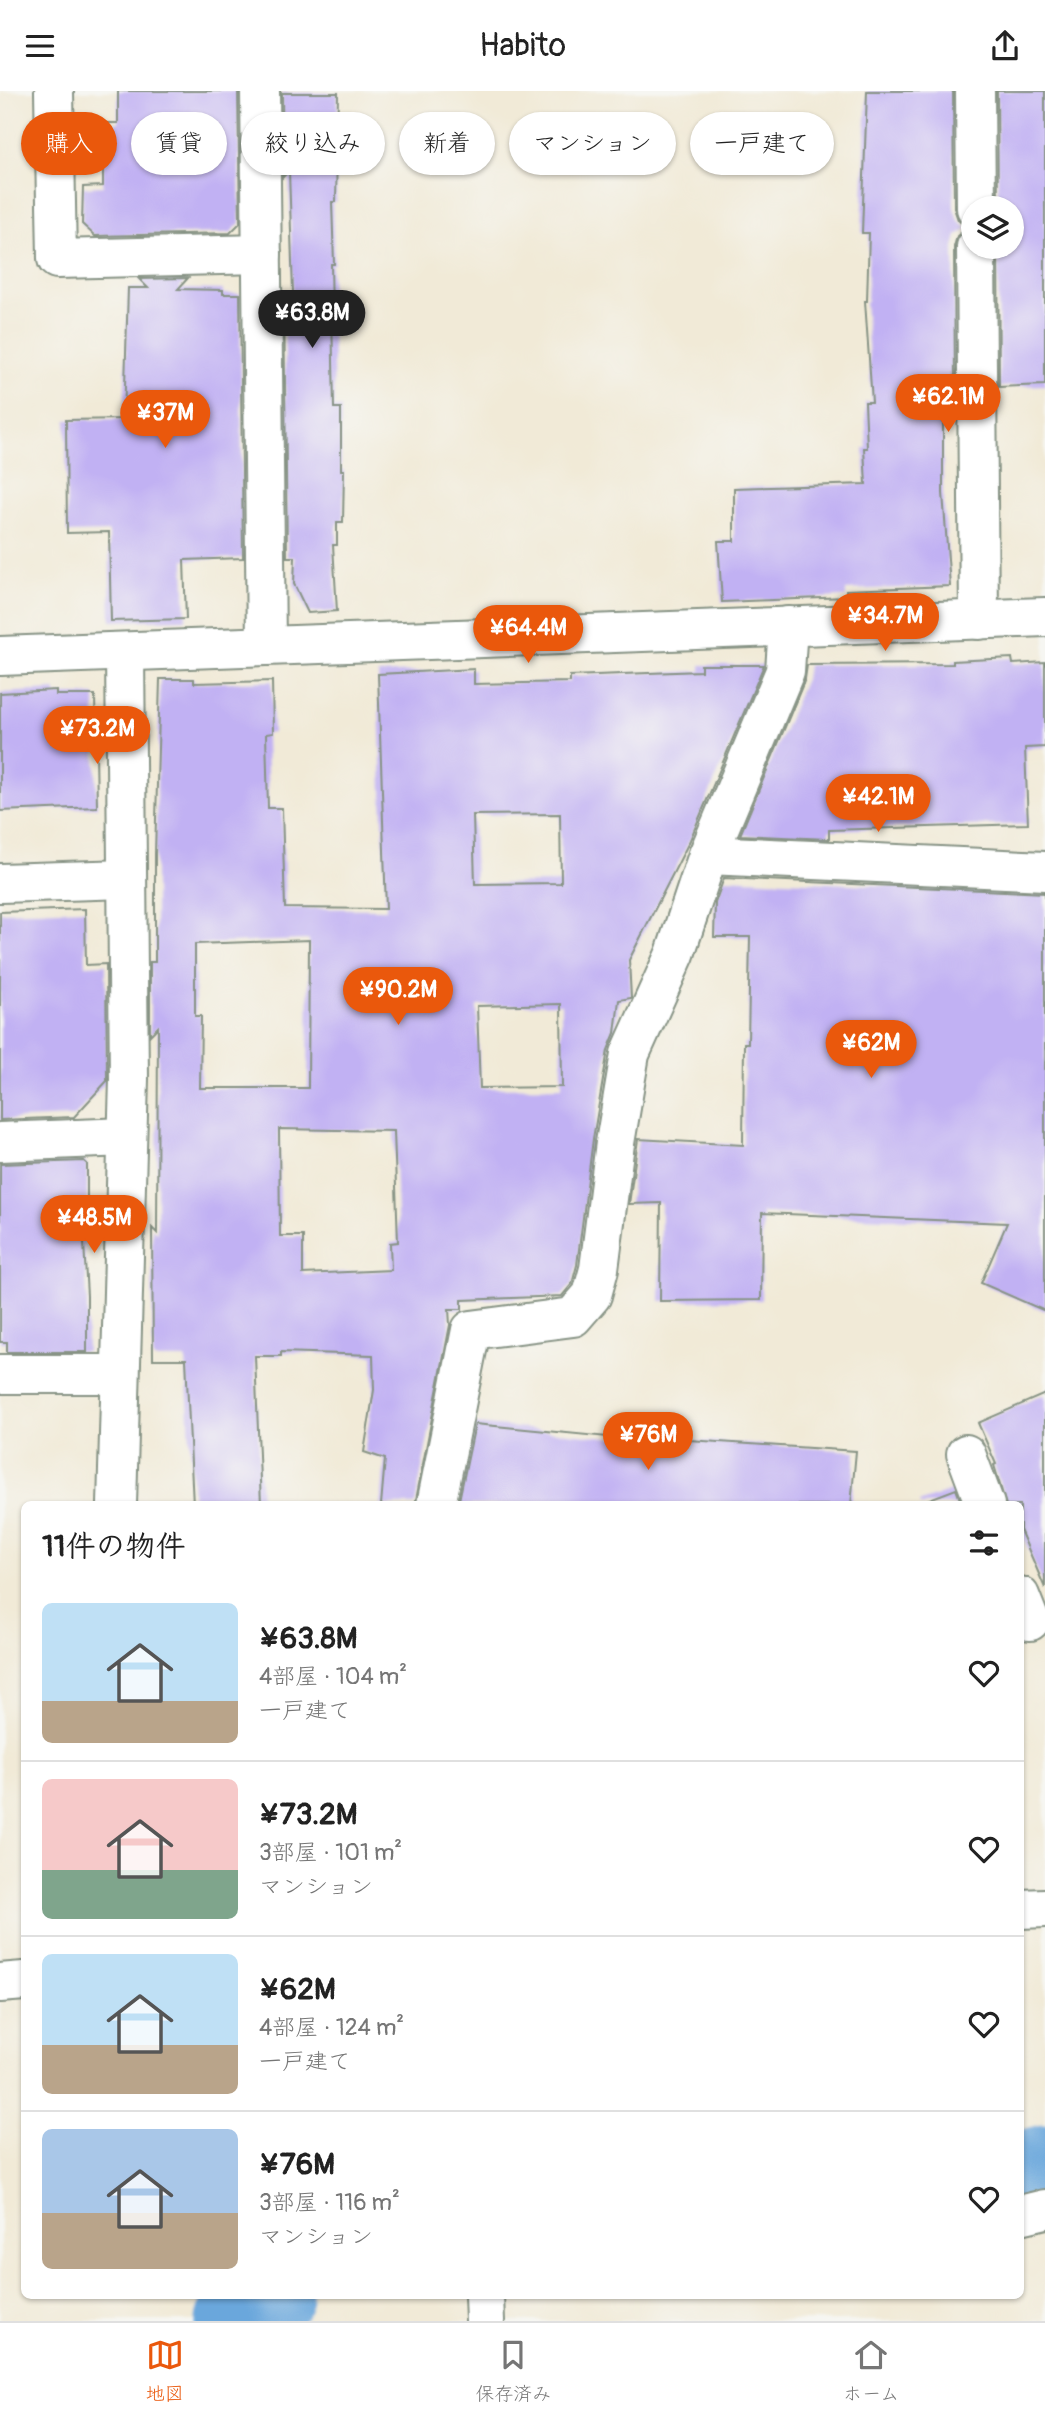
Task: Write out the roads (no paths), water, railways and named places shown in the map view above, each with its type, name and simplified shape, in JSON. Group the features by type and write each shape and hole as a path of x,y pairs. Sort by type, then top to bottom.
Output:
{"street":[{"path":"54,91 57,259 262,254"},
{"path":"260,91 266,646"},
{"path":"975,91 976,196"},
{"path":"976,259 979,620"},
{"path":"0,656 1045,617"},
{"path":"437,1501 471,1330 573,1317 592,1295 599,1269 630,1054 676,954 708,855 785,671 788,626"},
{"path":"117,1501 127,1137 125,653"},
{"path":"708,855 1045,871"},
{"path":"0,883 127,879"},
{"path":"0,1142 127,1137"},
{"path":"0,1374 120,1374"},
{"path":"966,1454 984,1501"},
{"path":"1024,1909 1045,1908"},
{"path":"0,1983 21,1981"},
{"path":"1024,2214 1045,2209"},
{"path":"484,2299 485,2321"}],"waterway":[{"path":"1024,2170 1045,2164"},
{"path":"235,2321 268,2299"}]}
